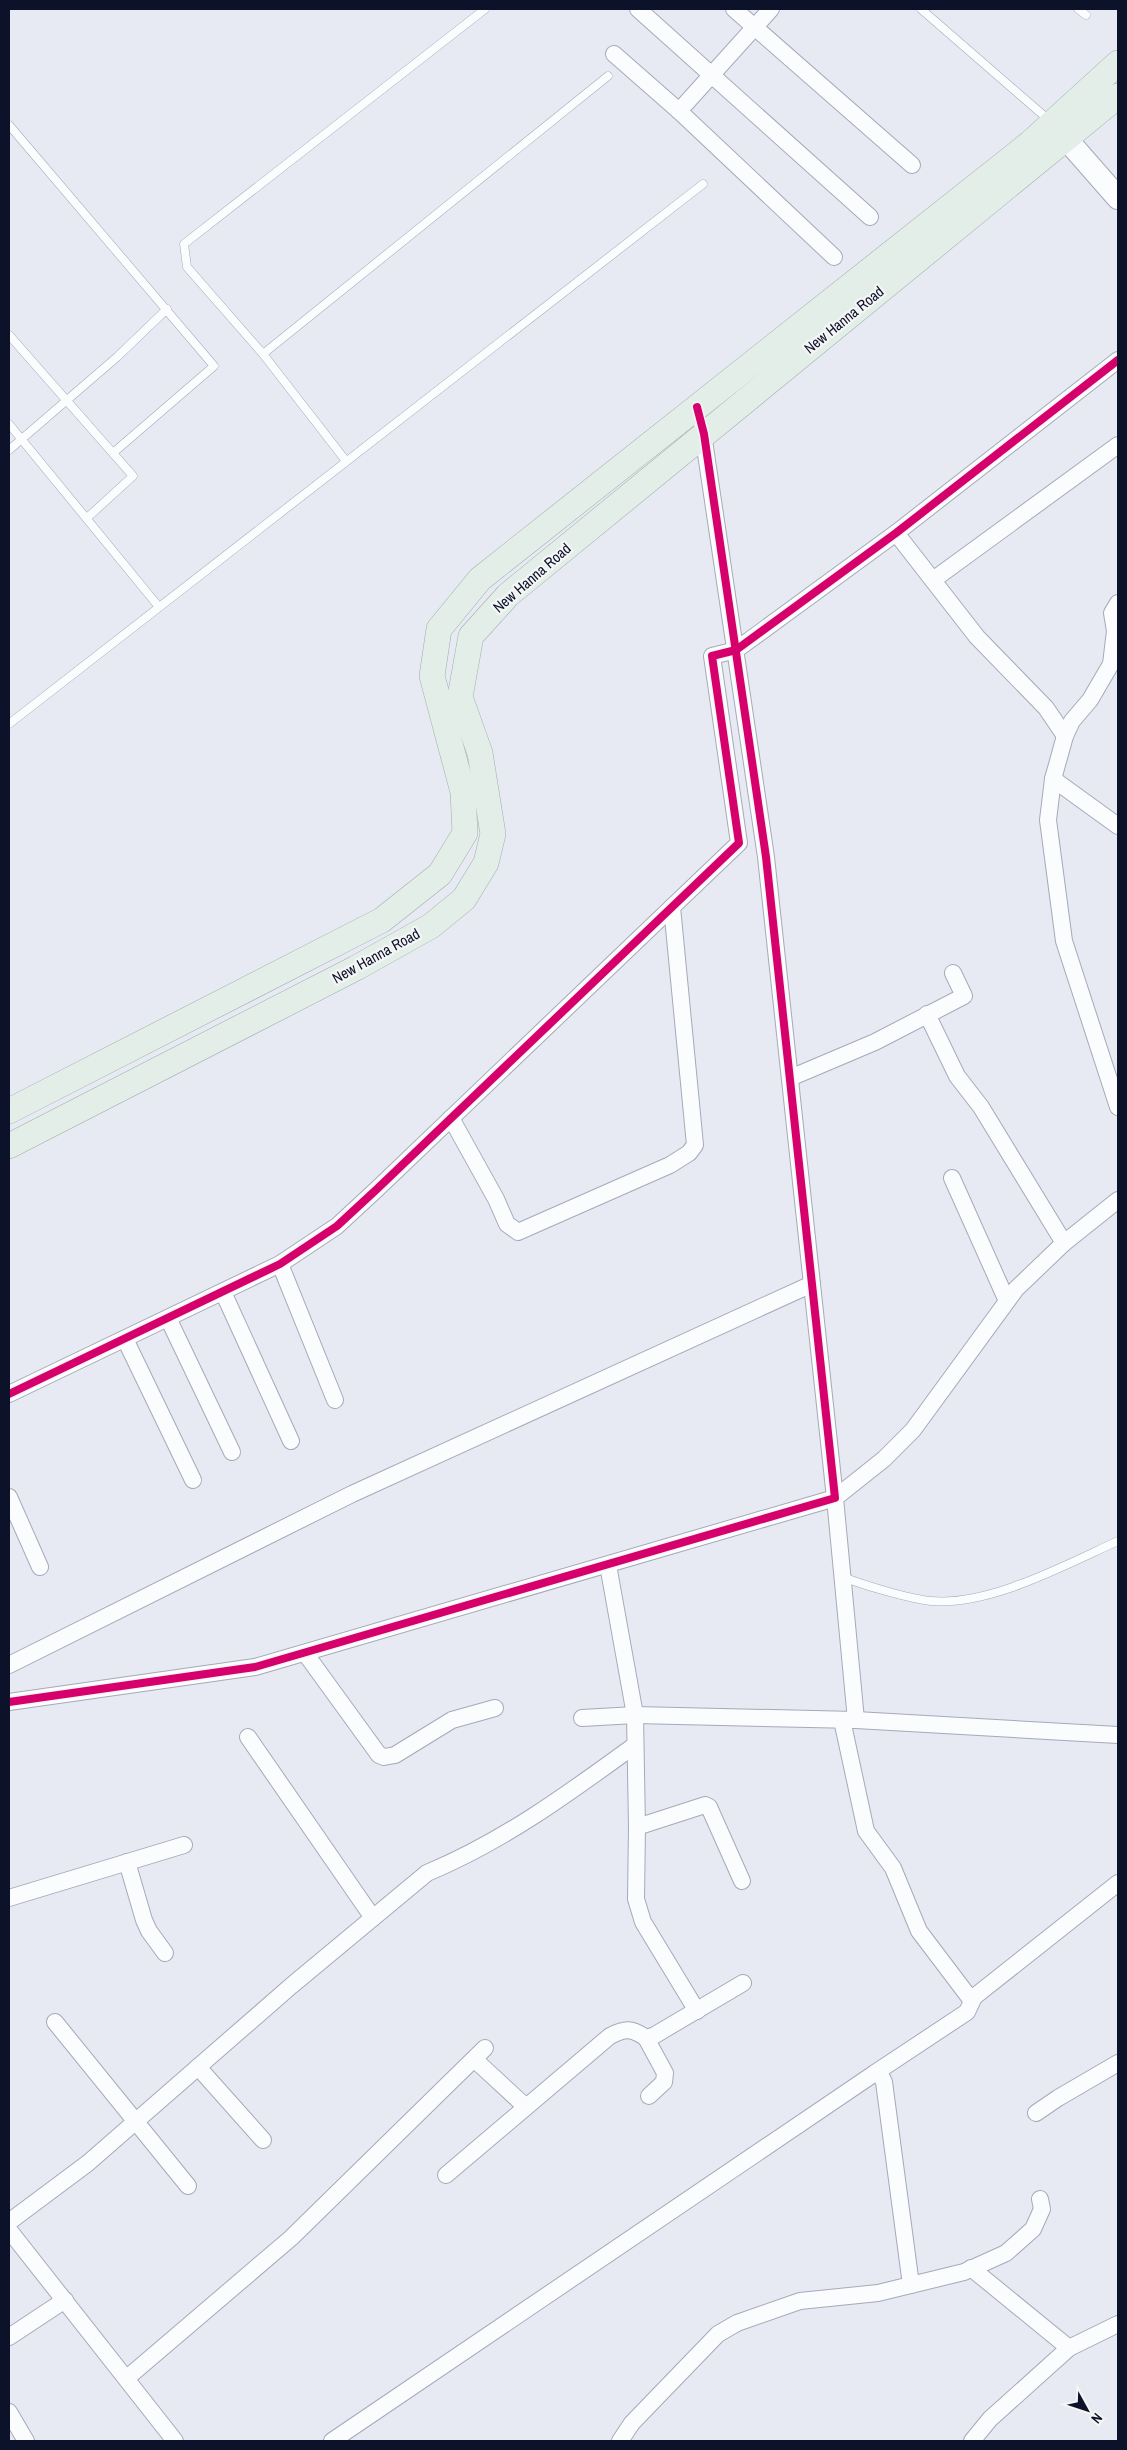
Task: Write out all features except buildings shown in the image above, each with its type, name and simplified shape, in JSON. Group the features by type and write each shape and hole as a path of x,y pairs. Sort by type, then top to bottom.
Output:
{"main road":[{"name":"New Hanna Road","path":"9,1146 356,968 431,926 464,899 486,863 493,834 480,753 460,697 471,636 508,595 704,434 1059,131 1118,63"},
{"name":"New Hanna Road","path":"9,1111 382,920 440,874 465,833 463,792 432,676 439,629 480,579 1021,150 1059,131 1118,96"}],"street":[{"path":"638,9 870,217"},
{"path":"734,9 912,165"},
{"path":"679,111 771,9"},
{"path":"614,54 679,111 834,257"},
{"path":"1059,131 1118,198"},
{"path":"9,1394 280,1264 337,1226 739,843 712,656 736,650 896,533 1118,360"},
{"path":"697,407 704,434 766,857 843,1577 849,1720 866,1831 892,1868 919,1931 972,2001"},
{"path":"933,580 1118,445"},
{"path":"896,533 977,637 1046,708 1065,736"},
{"path":"1118,603 1112,612 1116,631 1111,664 1090,700 1072,721 1065,736 1053,779 1048,820 1064,941 1118,1107"},
{"path":"1053,779 1118,824"},
{"path":"451,1118 496,1199 507,1224 518,1232 670,1165 689,1153 695,1145 672,907"},
{"path":"790,1078 875,1042 964,996 953,973"},
{"path":"927,1014 957,1076 981,1107 1064,1243"},
{"path":"952,1178 1007,1301"},
{"path":"9,1702 255,1668 835,1498 884,1460 913,1430 1016,1289 1064,1243 1118,1200"},
{"path":"280,1264 335,1400"},
{"path":"9,1665 352,1494 812,1284"},
{"path":"223,1292 291,1441"},
{"path":"168,1318 232,1452"},
{"path":"125,1339 193,1480"},
{"path":"9,1497 40,1567"},
{"path":"608,1565 634,1714 637,1827 636,1900 643,1922 697,2011"},
{"path":"305,1653 379,1754 384,1757 395,1755 452,1720 495,1708"},
{"path":"582,1718 634,1714 849,1720 1118,1734"},
{"path":"248,1737 373,1918"},
{"path":"9,2222 88,2162 428,1873 454,1862 532,1819 636,1745"},
{"path":"637,1827 706,1805 709,1807 742,1881"},
{"path":"9,1898 184,1845"},
{"path":"127,1862 144,1920 149,1931 166,1953"},
{"path":"332,2441 967,2012 974,1997 1118,1883"},
{"path":"1118,1888 1118,1900"},
{"path":"646,2038 655,2035 743,1983"},
{"path":"55,2022 188,2186"},
{"path":"446,2175 610,2036 623,2029 634,2029 646,2038 664,2074 664,2082 649,2096"},
{"path":"126,2378 291,2238 479,2053 526,2107"},
{"path":"1036,2113 1118,2063"},
{"path":"198,2067 263,2140"},
{"path":"875,2073 881,2076 884,2082 911,2285"},
{"path":"620,2441 632,2423 718,2334 737,2323 800,2301 878,2293 971,2268 1006,2253 1033,2229 1042,2209 1040,2200"},
{"path":"9,2230 175,2441"},
{"path":"971,2268 1069,2348"},
{"path":"9,2337 65,2300"},
{"path":"972,2441 990,2419 1069,2348 1118,2324"},
{"path":"9,2412 26,2441"}],"lane":[{"path":"346,462 262,354 187,267 184,244 485,9"},
{"path":"921,9 1059,131"},
{"path":"1078,9 1086,15"},
{"path":"262,354 608,76"},
{"path":"9,125 214,366 113,453"},
{"path":"9,724 703,184"},
{"path":"9,450 117,357 167,309"},
{"path":"9,335 133,476 87,518"},
{"path":"9,424 159,607"},
{"path":"843,1577 930,1601 963,1600 1052,1572 1118,1541"}],"cycle path":[{"path":"9,1394 280,1264 337,1226 377,1189 739,843 712,656 736,650 896,533 1118,360"},
{"path":"9,1702 255,1667 835,1498 766,857 704,434 697,407"}]}
